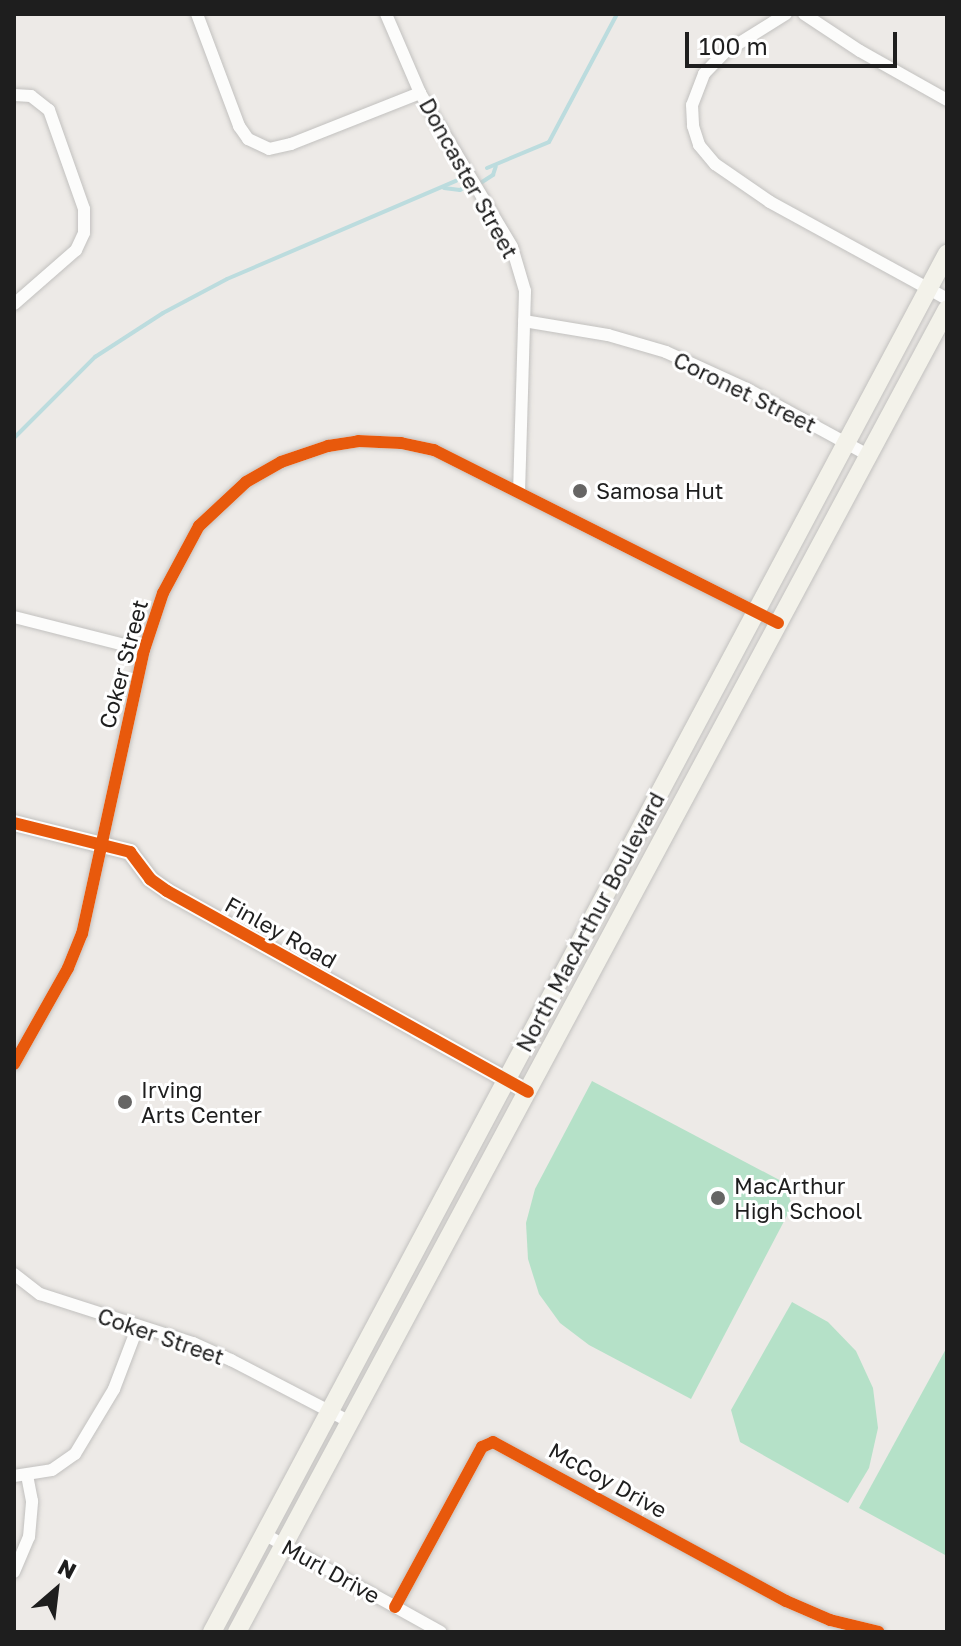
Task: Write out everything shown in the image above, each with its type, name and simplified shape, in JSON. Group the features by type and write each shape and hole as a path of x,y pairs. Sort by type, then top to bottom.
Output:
{"main road":[{"name":"North MacArthur Boulevard","path":"212,1632 947,254"},
{"name":"North MacArthur Boulevard","path":"237,1632 947,309"},
{"path":"699,718 721,730"},
{"path":"642,824 664,837"},
{"path":"548,1001 570,1012"}],"street":[{"path":"197,14 239,126 248,139 269,149 291,144 420,93"},
{"name":"Doncaster Street","path":"386,14 420,93 512,247 525,291 519,491"},
{"path":"786,14 719,56 697,86 692,105 693,126 699,145 708,158 770,202 947,299"},
{"path":"804,14 860,51 947,100"},
{"path":"14,95 31,96 49,110 84,209 84,233 76,250 14,304"},
{"name":"Coronet Street","path":"524,321 599,333 666,352 736,383 868,455"},
{"name":"Coker Street","path":"14,1064 68,968 82,934 144,650 163,593 199,526 246,482 281,462 328,446 358,441 401,443 460,460 778,623"},
{"path":"14,617 144,650"},
{"name":"Finley Road","path":"14,823 130,852 150,879 167,891 528,1092"},
{"name":"Coker Street","path":"14,1274 40,1294 231,1360 350,1422"},
{"path":"14,1572 29,1537 32,1501 20,1476 52,1470 75,1454 114,1389 138,1326"},
{"name":"McCoy Drive","path":"395,1607 482,1447 493,1442 786,1601 830,1620 879,1632"},
{"name":"Murl Drive","path":"264,1534 441,1632"}],"green space":[{"path":"592,1081 785,1183 792,1206 691,1399 589,1345 560,1323 539,1294 528,1259 526,1223 535,1189"},
{"path":"792,1302 828,1322 856,1351 873,1388 878,1428 869,1468 848,1503 740,1442 731,1410"},
{"path":"947,1347 947,1556 859,1508"}],"waterway":[{"path":"487,168 549,142 617,14"},
{"path":"479,184 493,175 496,166"},
{"path":"14,438 95,357 163,313 227,279 456,181"},
{"path":"444,188 460,190 472,183"}],"cycle path":[{"path":"14,1064 68,968 82,934 144,650 163,593 199,526 246,482 281,462 328,446 358,441 401,443 434,450 778,623"},
{"path":"14,823 130,852 150,879 167,891 528,1092"},
{"path":"395,1607 482,1447 493,1442 786,1601 830,1620 879,1632"}],"place":[{"name":"Samosa Hut","path":"580,491"},
{"name":"Irving Arts Center","path":"125,1102"},
{"name":"MacArthur High School","path":"718,1198"}]}
